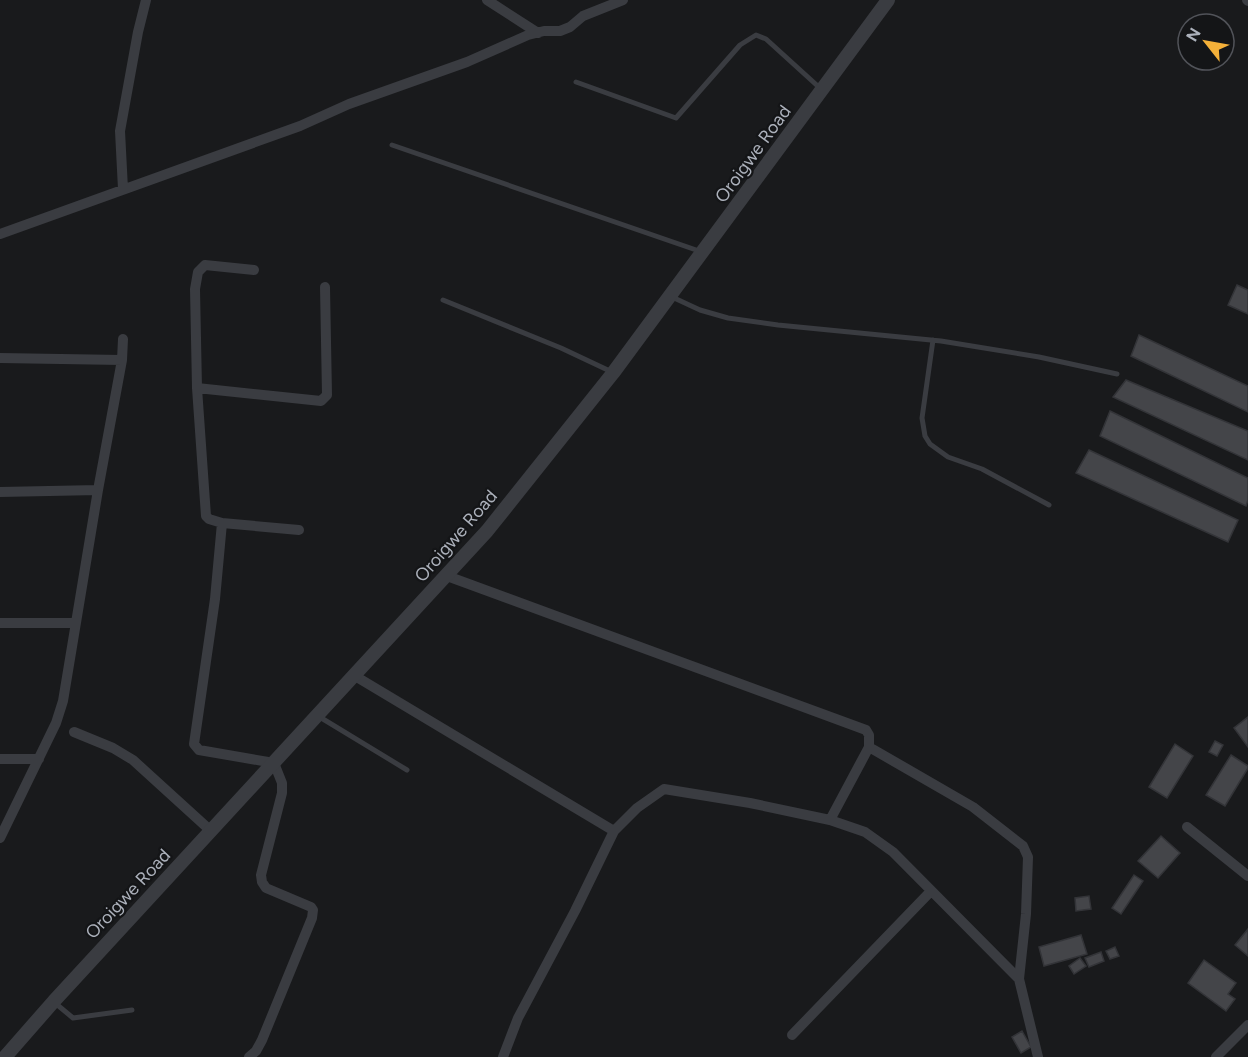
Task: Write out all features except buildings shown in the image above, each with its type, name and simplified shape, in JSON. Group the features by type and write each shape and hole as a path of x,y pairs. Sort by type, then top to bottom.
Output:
{"street":[{"path":"123,189 120,131 146,0"},
{"path":"487,0 538,33"},
{"path":"0,234 300,126 349,104 467,62 538,33 560,31 570,27 583,16 623,0"},
{"name":"Oroigwe Road","path":"5,1057 487,531 613,373 888,0"},
{"path":"254,270 212,264 205,265 198,272 195,289 197,388 206,516 222,523 299,530"},
{"path":"197,388 321,401 324,399 327,395 325,287"},
{"path":"0,838 56,723 63,701 122,360 123,339"},
{"path":"0,358 122,360"},
{"path":"0,492 98,490"},
{"path":"222,523 215,599 194,744 199,750 274,763 282,783 282,793 261,875 262,882 266,888 311,907 313,910 312,918 262,1040 249,1057"},
{"path":"447,576 866,730 869,735 869,747 830,820"},
{"path":"0,623 76,623"},
{"path":"355,676 614,831"},
{"path":"74,732 113,748 133,760 211,831"},
{"path":"869,747 973,807 1023,846 1028,857 1026,914 1019,979 1038,1057"},
{"path":"0,759 39,759"},
{"path":"508,1056 518,1018 575,911 614,831 637,808 664,789 750,803 830,820 849,825 879,841 893,852 1019,979"},
{"path":"1187,827 1248,876"},
{"path":"792,1035 931,891"},
{"path":"1216,1057 1248,1025"}],"lane":[{"path":"576,82 676,118 740,45 756,35 766,39 822,90"},
{"path":"392,145 703,253"},
{"path":"670,297 728,318 933,340 1039,357 1117,374"},
{"path":"443,300 561,348 613,373"},
{"path":"933,340 922,418 925,436 930,444 948,457 981,469 1049,504"},
{"path":"318,716 407,770"},
{"path":"54,1002 73,1018 132,1010"}]}
